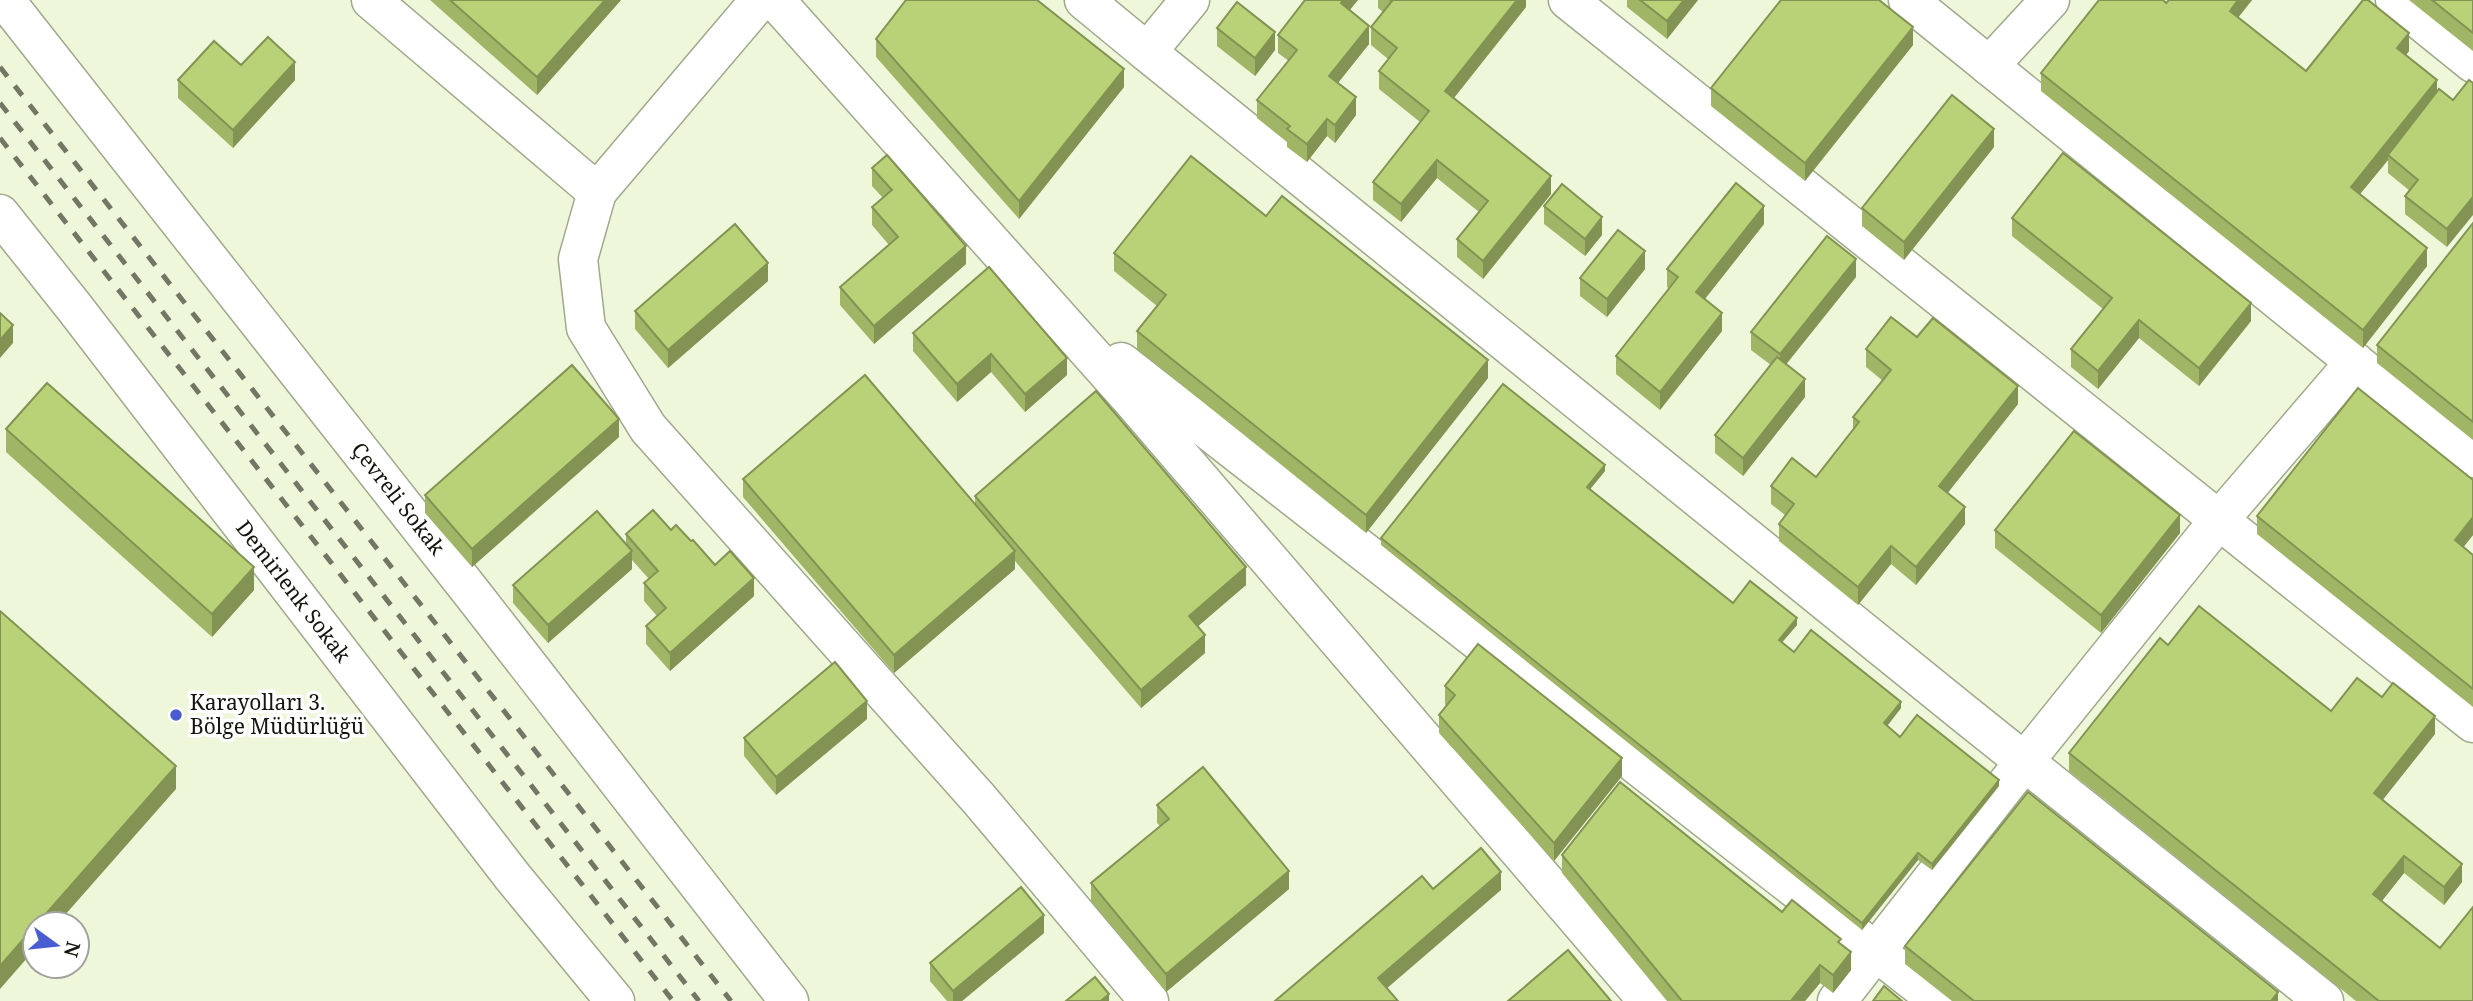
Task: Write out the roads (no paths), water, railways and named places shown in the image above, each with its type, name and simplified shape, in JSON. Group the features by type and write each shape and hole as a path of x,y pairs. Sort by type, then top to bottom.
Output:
{"street":[{"name":"Çevreli Sokak","path":"5,0 789,1001"},
{"path":"371,0 597,192"},
{"path":"760,0 597,192 578,259 586,328 648,428 979,799 1149,1001"},
{"path":"775,0 1141,411 1648,1001"},
{"path":"1084,0 2024,762 2324,1001"},
{"path":"1147,52 1190,0"},
{"path":"1568,0 2473,723"},
{"path":"1908,0 2473,458"},
{"path":"1989,66 2050,0"},
{"path":"2395,0 2473,63"},
{"name":"Demirlenk Sokak","path":"0,215 74,307 512,876 615,1001"},
{"path":"1045,303 1939,1001"},
{"path":"1837,1001 2024,762 2219,520 2355,362"}],"railway":[{"path":"0,67 731,1001"},
{"path":"0,103 699,1001"},
{"path":"0,138 673,1001"}],"place":[{"name":"Karayolları 3. Bölge Müdürlüğü","path":"176,715"}]}
